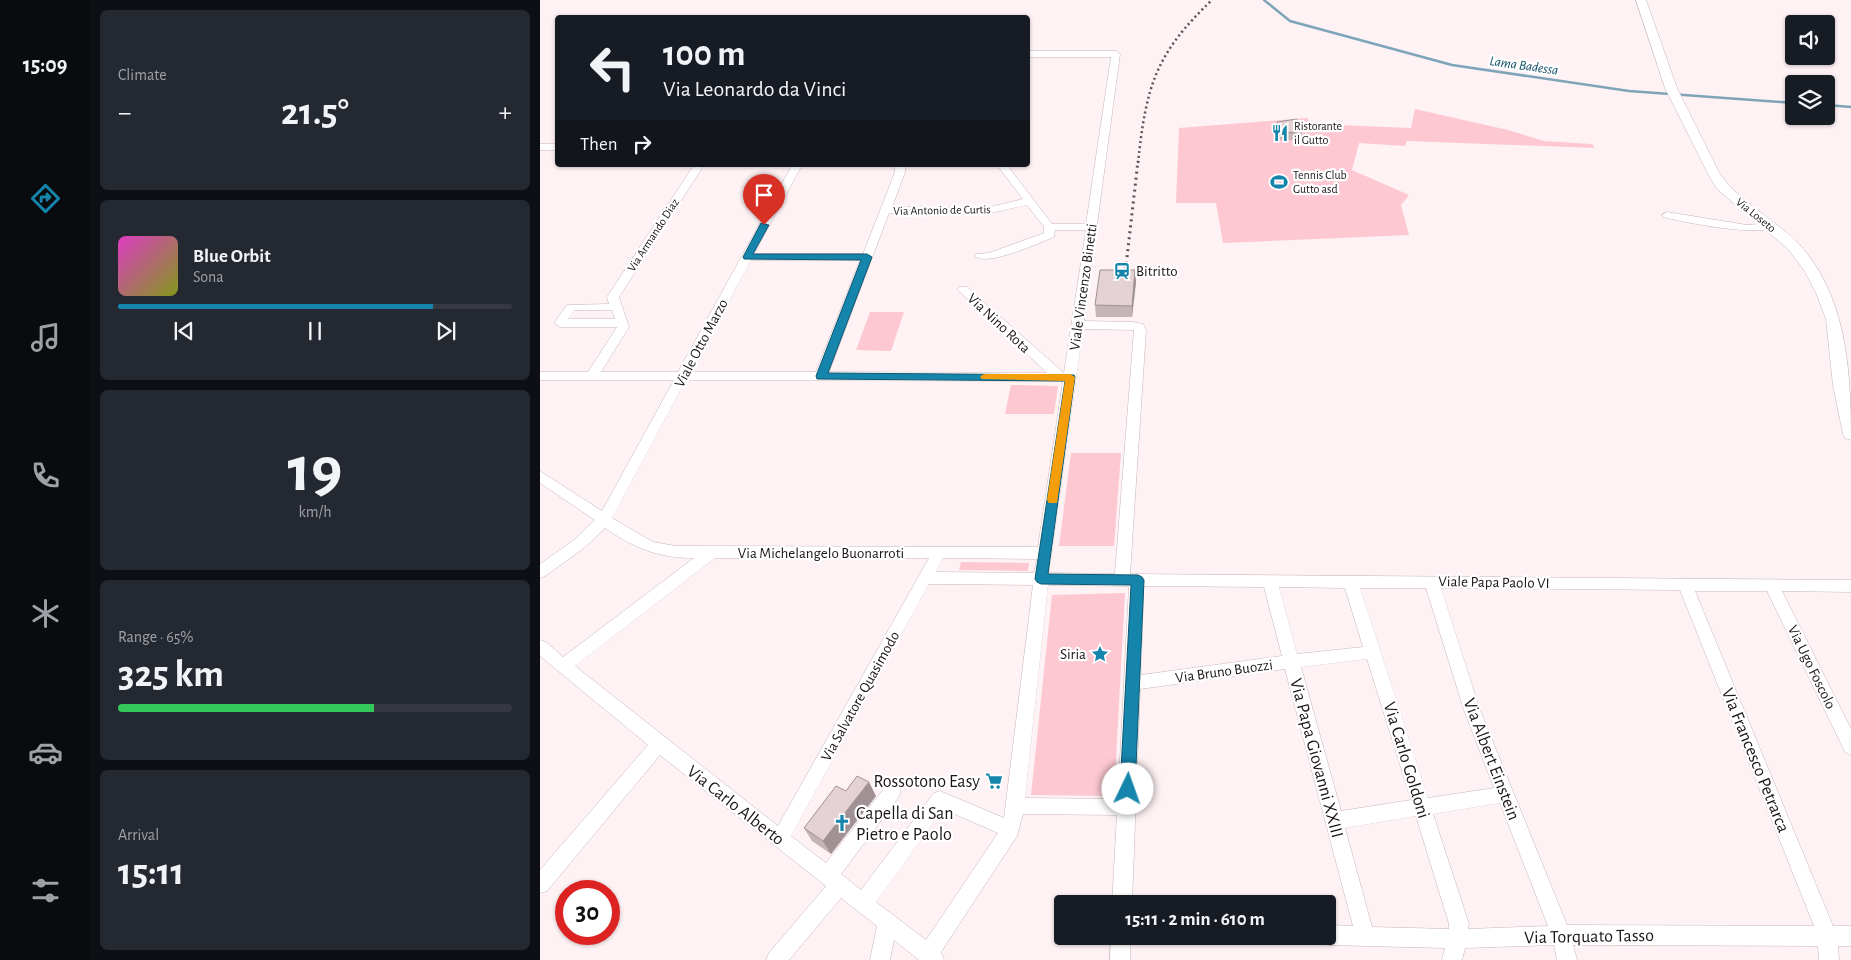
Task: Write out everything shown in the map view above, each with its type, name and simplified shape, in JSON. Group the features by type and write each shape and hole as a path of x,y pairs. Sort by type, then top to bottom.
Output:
{"main road":[{"name":"Via Loseto","path":"1641,0 1671,88 1702,153 1722,186 1770,226 1802,257 1811,269 1823,293 1833,319 1846,385 1851,434"}],"street":[{"name":"Viale Vincenzo Binetti","path":"1011,830 1045,553 1064,377 1078,325 1116,54 1030,54"},
{"path":"540,147 555,147"},
{"name":"Via Armando Diaz","path":"616,307 613,297 698,167"},
{"name":"Viale Otto Marzo","path":"604,520 684,376 796,167"},
{"path":"821,376 900,172 900,167"},
{"path":"980,256 990,256 1050,234 1049,227 1004,167"},
{"name":"Via Antonio de Curtis","path":"885,210 986,211 1029,201"},
{"path":"1667,215 1747,228 1770,226"},
{"path":"1049,227 1091,227"},
{"path":"747,257 867,257"},
{"name":"Via Nino Rota","path":"963,289 1064,377"},
{"path":"592,376 624,327 616,307 570,307 560,323 622,323"},
{"path":"1078,325 1138,326 1140,330 1130,580 1133,684 1122,895"},
{"path":"540,376 1064,377"},
{"name":"Via Michelangelo Buonarroti","path":"540,476 604,520 650,547 676,552 1045,553"},
{"path":"540,572 579,544 604,520"},
{"path":"563,666 711,553"},
{"name":"Via Salvatore Quasimodo","path":"780,839 939,554"},
{"name":"Viale Papa Paolo VI","path":"926,578 1851,586"},
{"name":"Via Albert Einstein","path":"1431,581 1472,710 1561,935 1567,960"},
{"name":"Via Papa Giovanni XXIII","path":"1270,582 1365,935"},
{"name":"Via Carlo Goldoni","path":"1351,582 1458,924 1452,960"},
{"name":"Via Francesco Petrarca","path":"1685,584 1827,936 1829,960"},
{"name":"Via Ugo Foscolo","path":"1772,586 1851,747"},
{"name":"Via Carlo Alberto","path":"540,647 659,744 931,957"},
{"name":"Via Bruno Buozzi","path":"1133,684 1292,661 1374,652"},
{"path":"540,884 659,744"},
{"path":"776,960 834,881 892,792"},
{"path":"1333,821 1506,794"},
{"path":"864,903 940,799 1011,830 931,957"},
{"path":"1015,806 1127,807"},
{"path":"880,960 887,922"},
{"name":"Via Torquato Tasso","path":"1336,935 1457,939 1561,935 1851,936"},
{"path":"1120,960 1121,945"}],"shaded area":[{"name":"Tennis Club Gutto asd","path":"1415,109 1508,130 1544,141 1592,144 1595,148 1407,141 1405,146 1359,143 1352,170 1409,195 1401,205 1409,235 1223,243 1216,203 1176,203 1179,128 1307,118 1313,124 1411,128"},
{"path":"870,312 904,312 891,351 856,350"},
{"path":"1011,385 1058,386 1054,414 1005,414"},
{"path":"1071,453 1121,453 1114,546 1059,546"},
{"path":"961,562 1029,563 1028,571 959,570"},
{"path":"1125,593 1114,796 1031,795 1052,595"}],"building":[{"path":"1297,119 1302,130 1281,133 1277,122"},
{"name":"Bitritto","path":"1100,270 1135,270 1132,306 1095,305"},
{"path":"857,776 869,782 823,841 804,828 836,786 846,791"}],"waterway":[{"name":"Lama Badessa","path":"1264,0 1290,21 1452,65 1629,91 1785,102"},
{"name":"Lama Badessa","path":"1835,106 1851,107"}],"railway":[{"path":"1138,163 1145,113 1157,73 1166,55 1178,38 1212,0"},
{"path":"1125,275 1138,161"}],"slow traffic":[{"path":"985,377 1070,377 1053,500"}],"place":[{"name":"Ristorante il Gutto","path":"1280,133"},
{"name":"Tennis Club Gutto asd","path":"1279,182"},
{"name":"Bitritto","path":"1122,271"},
{"name":"Siria","path":"1100,654"},
{"name":"Rossotono Easy","path":"994,781"},
{"name":"Capella di San Pietro e Paolo","path":"842,823"}],"route":[{"path":"764,225 747,257 867,257 821,376 1070,377 1041,579 1138,580 1128,789"}]}
